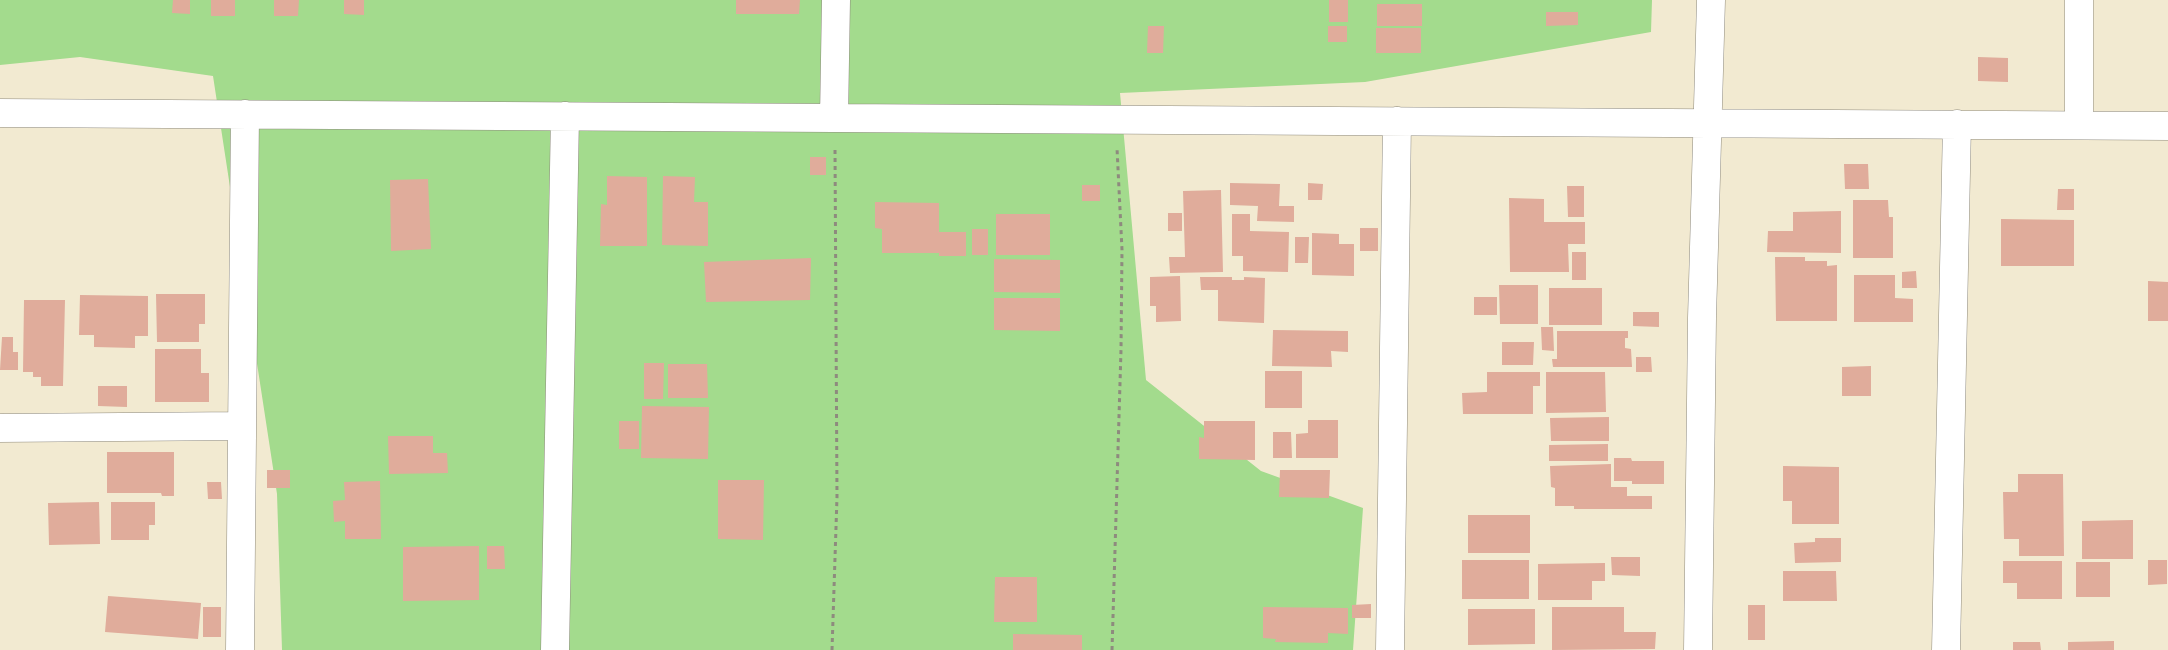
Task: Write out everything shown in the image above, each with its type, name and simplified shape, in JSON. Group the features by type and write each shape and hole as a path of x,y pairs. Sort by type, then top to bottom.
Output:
{"street":[{"path":"834,118 836,0"},
{"path":"1698,650 1702,328 1712,0"},
{"path":"2079,0 2080,125"},
{"path":"0,113 2168,126"},
{"path":"240,650 244,114"},
{"path":"555,650 564,116"},
{"path":"1390,650 1397,121"},
{"path":"1946,650 1957,124"},
{"path":"0,428 242,426"}],"path":[{"path":"832,650 837,497 834,118"},
{"path":"1112,650 1122,250 1115,119"}],"green space":[{"path":"0,0 1652,0 1651,32 1365,82 1120,93 1146,380 1261,471 1363,508 1353,650 282,650 277,494 213,76 80,57 0,65"}],"building":[{"path":"173,0 190,0 190,14 172,13"},
{"path":"211,0 235,0 235,16 211,16"},
{"path":"274,0 299,0 298,16 274,16"},
{"path":"344,0 364,0 364,15 344,14"},
{"path":"736,0 800,0 799,14 736,14"},
{"path":"1329,0 1348,0 1348,22 1329,22"},
{"path":"1377,4 1422,4 1422,26 1377,26"},
{"path":"1546,12 1578,12 1578,25 1546,26"},
{"path":"1148,26 1164,26 1163,53 1147,53"},
{"path":"1328,26 1347,26 1347,42 1328,42"},
{"path":"1376,28 1421,28 1421,53 1376,53"},
{"path":"1978,57 2008,58 2008,82 1978,81"},
{"path":"810,157 826,157 826,175 810,175"},
{"path":"1844,164 1868,164 1869,189 1845,189"},
{"path":"607,176 647,177 647,246 600,246 601,204 607,205"},
{"path":"663,176 695,177 694,202 708,202 708,246 662,245"},
{"path":"428,179 431,249 391,251 390,180"},
{"path":"1230,183 1280,184 1279,206 1294,206 1294,222 1257,221 1258,206 1230,205"},
{"path":"1308,183 1323,184 1322,200 1308,200"},
{"path":"1082,185 1100,185 1100,201 1082,201"},
{"path":"1567,186 1584,186 1584,217 1568,217"},
{"path":"2058,189 2074,189 2074,210 2057,210"},
{"path":"1221,190 1223,272 1170,273 1169,257 1185,257 1183,191"},
{"path":"1509,198 1544,199 1544,222 1585,222 1585,244 1568,244 1569,272 1510,272"},
{"path":"1853,200 1888,200 1889,217 1893,217 1893,258 1853,258"},
{"path":"875,202 939,203 939,232 966,232 966,256 939,256 939,253 882,253 882,229 875,228"},
{"path":"1841,211 1841,253 1767,252 1768,231 1793,231 1793,212"},
{"path":"1168,213 1182,213 1182,231 1168,231"},
{"path":"996,214 1050,214 1050,255 996,255"},
{"path":"1232,214 1250,214 1250,231 1289,232 1288,272 1243,271 1243,256 1232,256"},
{"path":"2001,219 2074,220 2074,266 2001,266"},
{"path":"1360,228 1378,228 1378,251 1360,251"},
{"path":"972,229 988,229 988,255 972,255"},
{"path":"1312,233 1339,234 1339,244 1354,244 1354,276 1312,275"},
{"path":"1295,237 1309,237 1308,263 1295,263"},
{"path":"1572,252 1586,252 1586,280 1572,280"},
{"path":"1775,257 1805,257 1805,261 1827,261 1827,266 1837,265 1837,321 1776,321"},
{"path":"811,258 810,300 706,302 704,262"},
{"path":"994,259 1060,260 1060,293 994,292"},
{"path":"1916,271 1917,288 1902,288 1902,272"},
{"path":"1854,275 1895,275 1895,298 1913,299 1913,322 1854,322"},
{"path":"1180,276 1181,321 1156,322 1156,306 1150,306 1150,277"},
{"path":"1200,277 1232,277 1232,280 1244,280 1244,277 1265,278 1264,323 1218,321 1218,290 1201,290"},
{"path":"2148,281 2168,282 2168,321 2148,321"},
{"path":"1499,285 1538,285 1538,324 1500,324"},
{"path":"1549,288 1602,288 1602,325 1549,325"},
{"path":"156,294 205,294 205,324 199,324 199,342 157,342"},
{"path":"80,295 148,296 148,336 135,336 135,348 94,347 94,335 79,335"},
{"path":"1474,297 1497,297 1497,315 1474,315"},
{"path":"994,298 1060,298 1060,331 994,330"},
{"path":"24,300 65,300 63,386 41,386 41,377 33,377 33,372 23,372"},
{"path":"1633,312 1659,312 1659,327 1633,326"},
{"path":"1541,327 1553,327 1554,351 1542,350"},
{"path":"1273,330 1348,331 1348,352 1331,351 1332,367 1272,366"},
{"path":"1557,331 1628,331 1628,338 1625,338 1625,348 1631,349 1632,367 1553,367 1552,359 1557,359"},
{"path":"2,337 13,337 13,352 18,352 18,370 0,370"},
{"path":"1502,342 1534,342 1533,365 1502,365"},
{"path":"155,349 201,349 201,373 209,373 209,402 155,402"},
{"path":"1636,357 1651,357 1652,372 1636,372"},
{"path":"644,363 664,363 663,399 644,399"},
{"path":"668,364 707,364 708,398 668,398"},
{"path":"1871,366 1871,396 1842,396 1842,367"},
{"path":"1265,371 1302,371 1302,408 1265,408"},
{"path":"1487,372 1540,372 1540,386 1533,386 1533,414 1463,414 1462,393 1487,392"},
{"path":"1546,372 1605,372 1606,412 1546,413"},
{"path":"98,386 127,386 127,407 98,406"},
{"path":"642,406 709,407 708,459 641,458"},
{"path":"1609,417 1609,441 1551,441 1550,418"},
{"path":"1308,420 1338,420 1338,458 1296,458 1296,434 1308,433"},
{"path":"619,421 639,421 639,449 619,449"},
{"path":"1204,421 1255,421 1255,460 1199,459 1199,437 1204,438"},
{"path":"1273,432 1291,432 1292,458 1273,458"},
{"path":"388,436 433,436 433,453 447,453 448,473 389,474"},
{"path":"1608,444 1608,461 1549,461 1549,445"},
{"path":"107,452 174,452 174,496 162,496 161,493 107,493"},
{"path":"1614,458 1631,458 1632,461 1664,461 1664,484 1632,484 1632,481 1614,481"},
{"path":"1611,464 1611,487 1627,487 1627,496 1652,496 1652,509 1574,509 1574,506 1555,506 1555,488 1551,487 1550,466"},
{"path":"1783,466 1839,467 1839,524 1792,524 1792,501 1783,501"},
{"path":"267,470 290,470 290,488 267,488"},
{"path":"1280,470 1330,470 1329,498 1279,497"},
{"path":"2018,474 2063,474 2064,556 2019,556 2019,539 2004,539 2003,492 2018,492"},
{"path":"718,480 764,480 763,540 718,539"},
{"path":"380,481 381,539 345,539 345,521 334,522 333,501 345,500 344,482"},
{"path":"207,482 221,482 222,499 208,499"},
{"path":"99,502 100,544 49,545 48,503"},
{"path":"111,502 155,502 155,525 149,525 149,540 111,540"},
{"path":"1468,515 1530,515 1530,553 1468,553"},
{"path":"2133,520 2133,559 2082,559 2082,521"},
{"path":"1815,538 1841,538 1841,562 1795,563 1794,543 1815,542"},
{"path":"479,546 479,600 403,601 403,547"},
{"path":"487,546 504,546 505,569 487,569"},
{"path":"1611,557 1640,557 1640,576 1612,575"},
{"path":"1462,560 1529,560 1529,599 1462,599"},
{"path":"2148,560 2167,560 2167,584 2148,585"},
{"path":"2003,561 2062,561 2062,599 2017,599 2017,583 2003,583"},
{"path":"2076,562 2110,562 2110,597 2076,597"},
{"path":"1605,563 1605,581 1592,581 1592,600 1538,600 1538,564"},
{"path":"1783,571 1836,571 1837,601 1783,601"},
{"path":"995,577 1037,577 1037,622 994,622"},
{"path":"108,596 201,603 198,639 105,632"},
{"path":"1371,604 1371,618 1352,618 1352,605"},
{"path":"1748,605 1765,605 1765,640 1748,640"},
{"path":"203,607 221,607 221,637 203,637"},
{"path":"1263,607 1348,608 1348,634 1328,633 1328,643 1275,642 1276,639 1263,638"},
{"path":"1552,607 1624,607 1624,632 1656,632 1655,649 1552,650"},
{"path":"1468,609 1535,609 1535,644 1468,645"},
{"path":"1013,634 1082,635 1082,650 1013,650"},
{"path":"2114,641 2114,650 2068,650 2068,642"},
{"path":"2013,642 2040,642 2041,650 2013,650"}]}
